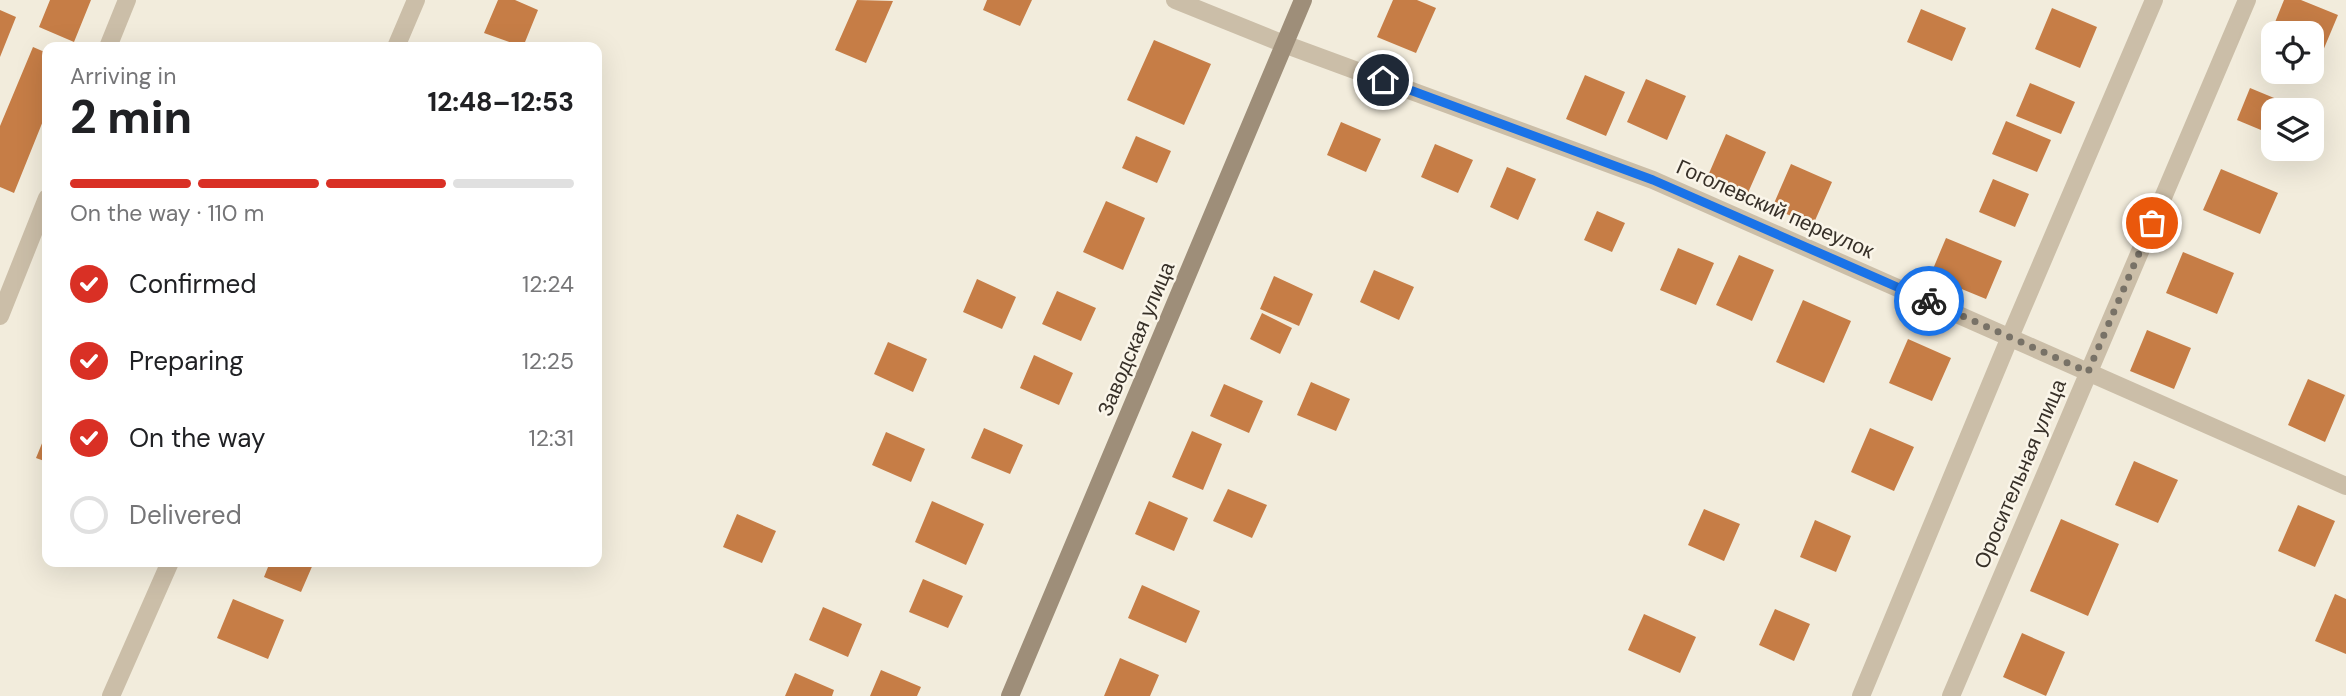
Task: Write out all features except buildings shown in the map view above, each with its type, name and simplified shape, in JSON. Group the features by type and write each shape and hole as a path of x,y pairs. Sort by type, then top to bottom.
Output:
{"main road":[{"name":"Заводская улица","path":"1010,696 1303,0"}],"street":[{"path":"110,42 127,0"},
{"path":"398,42 416,0"},
{"name":"Гоголевский переулок","path":"1175,0 1284,44 1653,180 2346,486"},
{"path":"1861,696 2154,0"},
{"name":"Оросительная улица","path":"1951,696 2247,0"},
{"path":"0,316 42,211"},
{"path":"111,696 168,567"}],"way so far":[{"path":"1929,301 2088,372 2152,223"}],"route":[{"path":"1383,80 1653,180 1929,301"}]}
